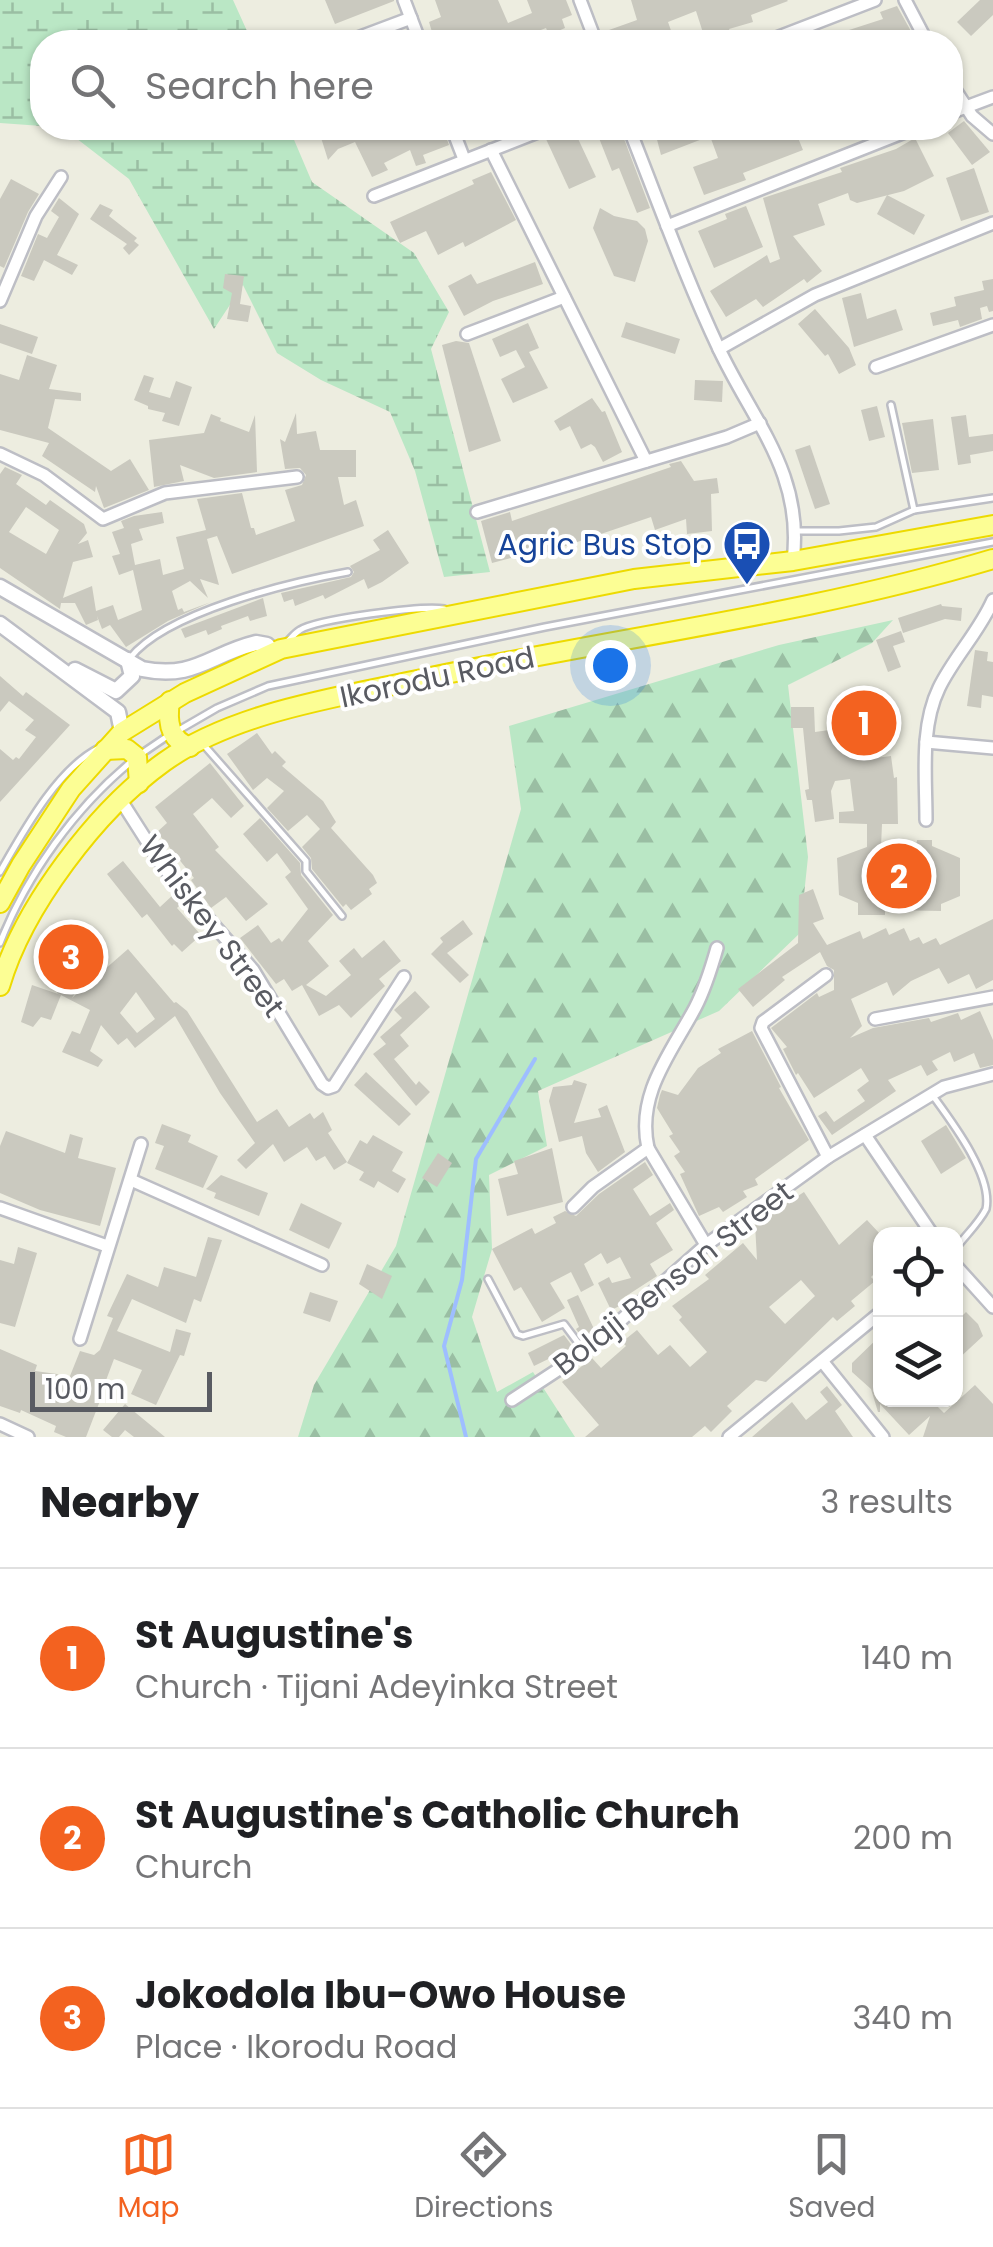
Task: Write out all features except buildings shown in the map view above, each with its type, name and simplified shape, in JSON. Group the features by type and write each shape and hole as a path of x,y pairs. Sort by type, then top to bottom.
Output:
{"highway":[{"name":"Ikorodu Road","path":"0,903 50,819 114,741 170,701 277,651 634,578 793,561 993,525"},
{"name":"Ikorodu Road","path":"0,986 18,942 67,863 120,800 165,762 195,745 291,708 351,694 831,603 993,559"},
{"path":"170,701 172,734 178,744 195,745"},
{"path":"114,741 137,757 139,783"}],"street":[{"path":"404,0 416,30"},
{"path":"580,0 591,30"},
{"path":"797,30 875,0"},
{"path":"909,2 922,30"},
{"path":"378,30 411,18"},
{"path":"963,108 993,96"},
{"path":"963,102 993,134"},
{"path":"457,140 464,159"},
{"path":"374,196 517,140"},
{"path":"634,140 719,350 776,452 796,510 793,561"},
{"path":"667,226 885,140"},
{"path":"492,150 646,461"},
{"path":"1,292 36,216 61,177"},
{"path":"719,350 815,295 993,224"},
{"path":"467,334 564,297"},
{"path":"876,368 993,325"},
{"path":"477,512 726,437 760,423"},
{"path":"0,454 44,475 104,519 165,493 297,477"},
{"path":"0,587 142,668 168,674 190,670 256,643 277,651"},
{"path":"926,820 930,710 993,600"},
{"path":"0,624 118,712 114,741"},
{"path":"18,637 111,692 122,688 132,676 128,660"},
{"path":"926,742 993,748"},
{"name":"Whiskey Street","path":"120,800 164,868 253,970 328,1088 334,1086 404,976"},
{"path":"706,1245 648,1148 644,1130 645,1111 656,1078 707,983 717,948"},
{"path":"826,975 763,1022 761,1028 828,1158"},
{"path":"874,1018 993,997"},
{"name":"Bolaji Benson Street","path":"512,1400 585,1352 706,1245 828,1158 931,1094 993,1074"},
{"path":"865,1136 927,1227"},
{"path":"80,1340 140,1144"},
{"path":"573,1207 593,1187 648,1148"},
{"path":"131,1180 322,1265"},
{"path":"0,1208 107,1246"},
{"path":"963,1274 993,1307"},
{"path":"728,1437 875,1317"},
{"path":"822,1361 883,1437"},
{"path":"0,1424 28,1437"}],"lane":[{"path":"891,405 914,510"},
{"path":"797,531 839,532 876,526 914,510 993,498"},
{"path":"0,942 37,870 72,822 114,776 172,734 217,708 268,686 563,623 993,542"},
{"path":"128,660 156,634 182,621 276,589 348,572"},
{"path":"0,872 48,796 84,756 114,741"},
{"path":"195,745 306,860 306,871 342,916"},
{"path":"931,1094 967,1141 988,1179 987,1207 963,1239"},
{"path":"488,1278 516,1334 522,1336 564,1324 585,1352"}],"green space":[{"path":"0,0 233,0 247,30 30,30 30,125 0,123"},
{"path":"79,140 294,140 312,182 414,253 449,312 431,349 490,572 444,577 415,471 390,412 321,380 277,353 243,285 214,329 129,179"},
{"path":"893,620 872,643 788,685 808,857 800,933 719,1011 538,1091 547,1146 489,1175 492,1249 472,1317 497,1392 533,1372 575,1437 298,1437 314,1385 396,1246 521,809 509,726 779,645"}],"waterway":[{"path":"466,1437 444,1346 462,1280 476,1159 535,1059"}],"place":[{"name":"Agric Bus Stop","path":"747,586"},
{"name":"St Augustine's","path":"864,723"},
{"name":"St Augustine's Catholic Church","path":"899,876"},
{"name":"Jokodola Ibu-Owo House","path":"71,957"}]}
